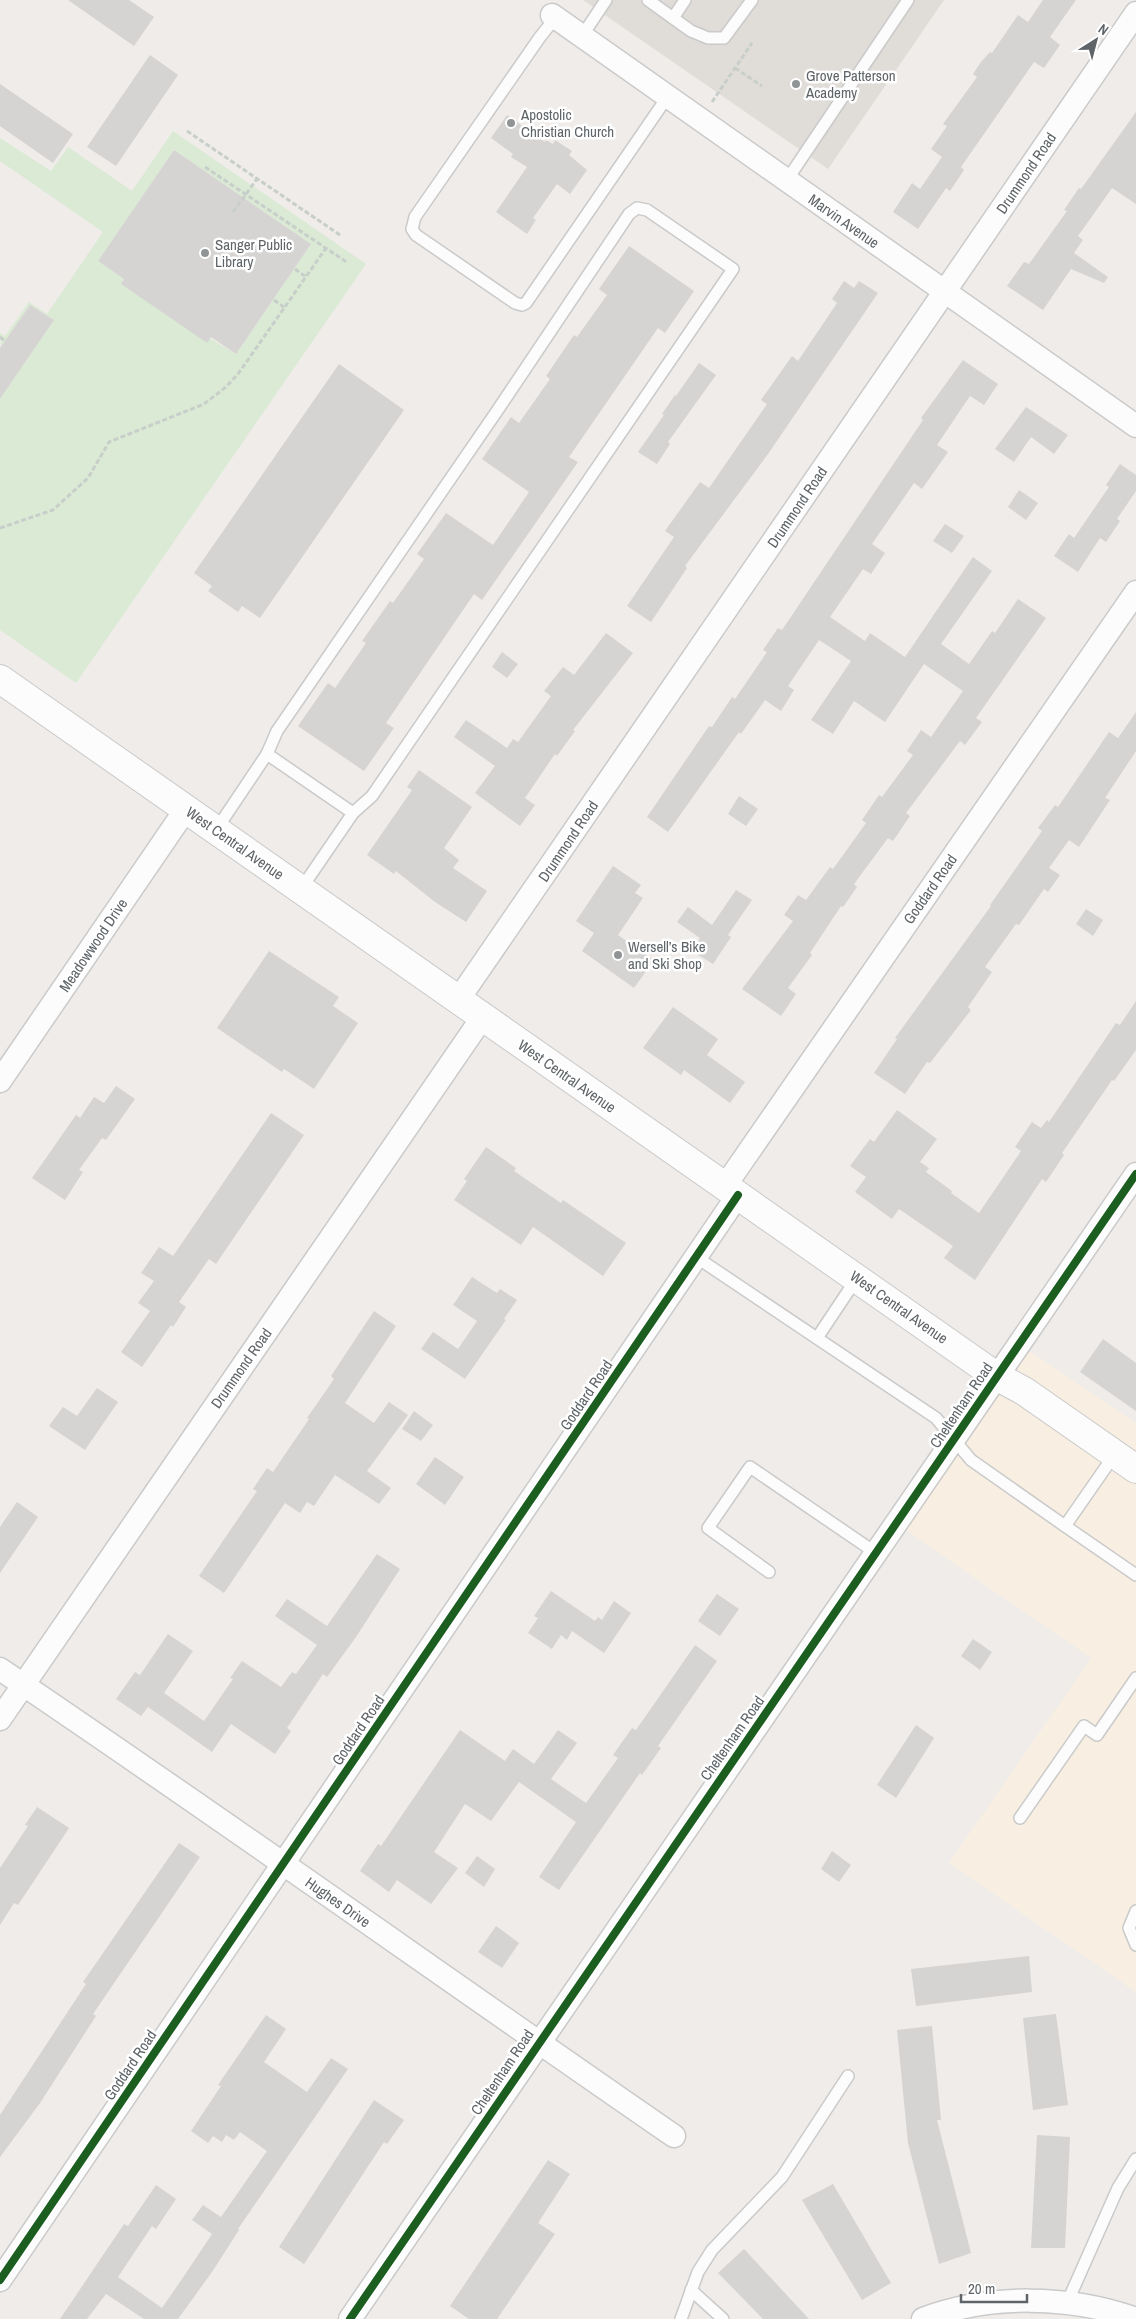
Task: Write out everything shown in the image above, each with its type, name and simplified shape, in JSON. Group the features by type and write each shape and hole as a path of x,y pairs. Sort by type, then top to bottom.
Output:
{"main road":[{"name":"West Central Avenue","path":"0,679 996,1376 1024,1391 1125,1461"}],"street":[{"name":"Drummond Road","path":"458,1000 1136,14"},
{"name":"Marvin Avenue","path":"554,16 1136,426"},
{"name":"Goddard Road","path":"0,2280 696,1257 732,1191 1136,592"},
{"name":"Meadowwood Drive","path":"0,1082 186,809"},
{"name":"Drummond Road","path":"0,1719 482,1018"},
{"name":"Cheltenham Road","path":"350,2319 1136,1174"},
{"name":"Hughes Drive","path":"0,1669 284,1863 538,2043 674,2136"},
{"path":"923,2319 948,2309 996,2303 1042,2301 1114,2311 1136,2318"}],"lane":[{"path":"582,36 606,0"},
{"path":"648,0 691,31 708,38 724,38 752,0"},
{"path":"673,18 685,0"},
{"path":"787,180 908,0"},
{"path":"554,16 415,218 412,229 416,234 515,303 526,303 668,96"},
{"path":"216,830 267,754 277,731 497,411 629,214 637,208 647,210 733,269 372,796 352,813 301,889"},
{"path":"267,754 352,813"},
{"path":"696,1257 936,1418 971,1460 1136,1575"},
{"path":"817,1338 857,1278"},
{"path":"1065,1526 1125,1461"},
{"path":"769,1572 708,1528 750,1467 876,1553"},
{"path":"1020,1818 1084,1726 1097,1735 1136,1678"},
{"path":"1136,1911 1129,1928 1136,1945"},
{"path":"681,2319 698,2272 712,2250 782,2177 848,2076"},
{"path":"1067,2303 1118,2188 1136,2159"},
{"path":"690,2290 723,2319"}],"path":[{"path":"712,102 752,43"},
{"path":"735,68 762,86"},
{"path":"186,131 340,235"},
{"path":"205,167 348,263"},
{"path":"234,212 257,179"},
{"path":"0,528 53,510 88,478 109,442 204,404 226,388 238,374 326,248"},
{"path":"295,269 306,277"},
{"path":"274,300 284,308"},
{"path":"0,337 5,340"}],"shaded area":[{"name":"Grove Patterson Academy","path":"583,0 944,0 828,169"},
{"path":"1027,1349 1136,1423 1136,1992 949,1863 1091,1658 904,1529"}],"green space":[{"path":"173,131 366,264 76,683 0,630 0,399 54,320 30,305 1,347 0,333 5,336 29,302 47,314 103,232 0,161 0,138 51,171 68,147 132,191","holes":["174,150 311,244 236,354 121,284 124,279 98,261"]}],"building":[{"path":"68,0 129,0 154,17 134,46"},
{"path":"1043,0 1076,0 1050,37 1060,45 1044,68 1034,62 961,167 964,170 950,191 946,188 918,229 893,212 912,183 920,189 942,157 931,149 947,126 943,124 977,77 973,74 981,62 990,52 992,53 1018,15 1028,22"},
{"path":"150,55 178,75 116,166 87,147"},
{"path":"0,84 73,134 53,163 0,126"},
{"path":"1136,112 1136,204 1112,188 1078,236 1083,240 1074,253 1108,277 1104,283 1071,269 1043,310 1007,286 1024,262 1029,264 1067,211 1064,210 1079,188 1081,189"},
{"name":"Apostolic Christian Church","path":"507,115 545,142 546,140 553,144 555,140 572,151 569,155 587,170 570,194 557,184 533,218 536,220 527,234 496,212 527,167 511,157 513,154 491,138"},
{"name":"Sanger Public Library","path":"174,150 311,244 236,354 211,337 207,343 121,284 124,279 98,261"},
{"path":"629,246 694,291 665,333 658,328 569,457 578,462 482,600 474,594 386,723 394,728 364,771 298,726 328,683 335,688 366,643 362,641 390,601 393,603 424,559 417,554 446,513 493,545 529,492 482,459 511,417 519,423 550,379 546,376 574,335 577,337 607,295 599,289"},
{"path":"844,281 854,288 859,281 878,293 768,454 685,566 687,568 651,622 627,606 674,537 665,531 700,482 709,488 767,404 761,400 792,356 798,361 837,303 832,299"},
{"path":"30,305 54,320 0,399 0,348"},
{"path":"963,360 998,384 984,405 970,396 937,445 948,452 922,489 914,483 872,544 885,553 871,574 863,569 830,617 865,641 870,633 905,657 973,557 992,571 941,644 969,664 992,631 995,633 1018,599 1046,618 976,718 982,722 965,745 960,741 906,813 910,816 893,841 888,838 854,884 857,887 843,907 841,906 810,953 812,955 788,988 796,994 781,1016 742,989 793,921 784,915 798,895 806,900 830,867 833,869 866,823 862,820 879,795 882,797 913,755 907,751 921,730 931,737 963,691 924,664 885,722 854,701 833,734 811,720 851,661 819,640 788,686 794,690 781,711 765,700 741,734 739,732 668,832 647,817 709,726 712,727 732,697 735,699 767,652 763,650 778,628 782,630 923,420 921,418"},
{"path":"699,363 716,375 668,442 670,444 657,464 638,452 664,415 662,414 675,395"},
{"path":"339,364 404,410 260,618 242,606 238,612 208,591 212,586 194,573"},
{"path":"1026,407 1068,435 1054,454 1031,437 1014,462 995,449"},
{"path":"1120,464 1136,475 1136,491 1117,519 1120,521 1106,542 1100,538 1078,572 1054,556 1069,534 1074,538 1109,487 1106,485"},
{"path":"1019,490 1038,503 1026,520 1008,507"},
{"path":"945,524 964,536 952,553 933,541"},
{"path":"606,633 633,653 573,730 575,731 557,756 555,754 525,798 535,805 520,826 475,793 495,766 454,737 466,720 507,748 513,739 518,742 551,696 544,691 563,667 574,675"},
{"path":"502,652 518,664 507,678 492,667"},
{"path":"1136,712 1136,751 1105,798 1110,800 1079,847 1069,840 1049,868 1060,875 1048,892 1044,889 1019,925 1016,924 985,967 992,972 968,1007 971,1010 930,1063 927,1062 905,1094 874,1073 897,1039 895,1038 991,906 1042,831 1038,828 1055,805 1058,807 1109,732 1118,738"},
{"path":"419,770 472,807 444,848 459,860 453,868 487,891 466,922 435,902 396,871 394,874 367,855 412,790 407,787"},
{"path":"739,796 758,809 746,826 728,814"},
{"path":"613,866 641,885 635,893 643,898 618,935 654,960 634,988 582,951 594,933 576,921"},
{"path":"736,890 752,900 728,935 731,937 713,964 692,951 700,938 677,922 688,907 712,925"},
{"path":"1086,909 1103,920 1093,936 1076,924"},
{"path":"269,951 339,997 333,1006 358,1023 314,1089 284,1069 282,1072 217,1028"},
{"path":"1136,1001 1136,1050 1114,1081 1112,1080 1062,1153 1064,1155 1046,1182 1042,1179 975,1280 944,1258 953,1246 899,1209 892,1219 855,1192 866,1177 850,1166 870,1139 874,1142 897,1110 937,1139 920,1162 929,1168 926,1172 979,1213 1021,1151 1015,1147 1032,1122 1041,1128 1047,1120 1049,1122 1116,1023 1120,1025"},
{"path":"673,1007 718,1039 707,1055 745,1082 730,1103 684,1070 681,1075 643,1048"},
{"path":"116,1086 135,1099 106,1140 102,1138 79,1170 83,1172 65,1200 32,1178 76,1115 80,1118 94,1097 104,1103"},
{"path":"271,1113 304,1135 216,1264 209,1259 179,1302 186,1307 142,1367 121,1352 150,1311 138,1303 154,1281 141,1273 159,1247 173,1256"},
{"path":"486,1147 516,1168 514,1171 561,1203 563,1200 626,1243 603,1276 533,1227 521,1245 454,1200 467,1181 464,1179"},
{"path":"472,1277 497,1293 500,1289 517,1300 504,1319 506,1320 465,1379 421,1349 433,1332 458,1349 477,1321 453,1305"},
{"path":"374,1311 396,1326 345,1403 374,1423 389,1402 408,1415 367,1471 391,1488 379,1504 335,1475 314,1506 307,1502 300,1513 285,1503 224,1593 199,1576 257,1491 253,1489 267,1468 273,1472 309,1419 307,1418 334,1379 331,1376"},
{"path":"1103,1339 1136,1363 1136,1411 1080,1372"},
{"path":"97,1388 118,1402 85,1450 49,1426 63,1407 77,1416"},
{"path":"414,1411 433,1425 421,1441 402,1429"},
{"path":"435,1457 464,1477 445,1505 416,1484"},
{"path":"17,1502 38,1517 0,1573 0,1527"},
{"path":"377,1554 400,1569 356,1637 327,1677 323,1674 287,1728 291,1731 275,1754 231,1724 212,1752 148,1707 141,1716 116,1699 135,1672 140,1675 168,1634 193,1651 164,1693 204,1721 233,1679 230,1678 242,1661 281,1687 292,1672 296,1674 317,1645 275,1616 287,1599 327,1626"},
{"path":"551,1591 595,1621 598,1617 602,1620 614,1601 631,1613 604,1653 572,1631 567,1640 561,1635 552,1649 528,1633 538,1618 534,1616"},
{"path":"717,1594 739,1609 720,1636 698,1621"},
{"path":"973,1639 992,1652 980,1670 961,1656"},
{"path":"695,1645 717,1661 658,1746 661,1748 642,1775 640,1773 559,1890 539,1877 576,1822 519,1782 491,1821 465,1804 434,1852 458,1868 431,1904 397,1880 389,1892 360,1871 378,1844 381,1846 460,1730 505,1761 513,1749 534,1764 558,1730 577,1743 551,1779 586,1803 618,1758 613,1755 632,1728 636,1730"},
{"path":"916,1725 934,1738 896,1798 877,1785"},
{"path":"37,1807 69,1828 18,1905 14,1903 0,1925 0,1868 28,1826 25,1825"},
{"path":"179,1843 200,1857 93,2014 96,2016 40,2103 0,2157 0,2115 86,1984 83,1982"},
{"path":"832,1851 851,1865 839,1882 821,1869"},
{"path":"477,1856 495,1869 484,1887 465,1873"},
{"path":"496,1926 519,1943 502,1968 478,1952"},
{"path":"1029,1956 1032,1992 916,2006 911,1969"},
{"path":"1056,2014 1068,2105 1033,2110 1023,2018"},
{"path":"266,2015 286,2029 264,2062 307,2092 331,2058 348,2069 238,2229 212,2272 178,2319 144,2319 106,2294 87,2319 60,2319 124,2224 128,2226 156,2185 176,2199 156,2229 152,2226 118,2277 162,2308 184,2276 212,2234 192,2220 203,2205 221,2217 267,2151 240,2132 234,2140 226,2135 222,2142 213,2136 208,2143 191,2131 221,2086 218,2085"},
{"path":"932,2026 941,2120 937,2120 971,2253 939,2264 908,2143 897,2030"},
{"path":"374,2100 404,2120 387,2144 384,2142 304,2264 279,2247"},
{"path":"1037,2135 1070,2137 1065,2248 1031,2248"},
{"path":"548,2160 570,2174 538,2223 555,2234 497,2319 469,2319 450,2306"},
{"path":"833,2184 891,2283 862,2300 802,2200"},
{"path":"744,2249 809,2319 763,2319 718,2273"}],"cycle path":[{"path":"350,2319 1136,1174"},
{"path":"0,2280 738,1195"}],"place":[{"name":"Grove Patterson Academy","path":"796,84"},
{"name":"Apostolic Christian Church","path":"511,123"},
{"name":"Sanger Public Library","path":"205,253"},
{"name":"Wersell’s Bike and Ski Shop","path":"618,955"}]}
